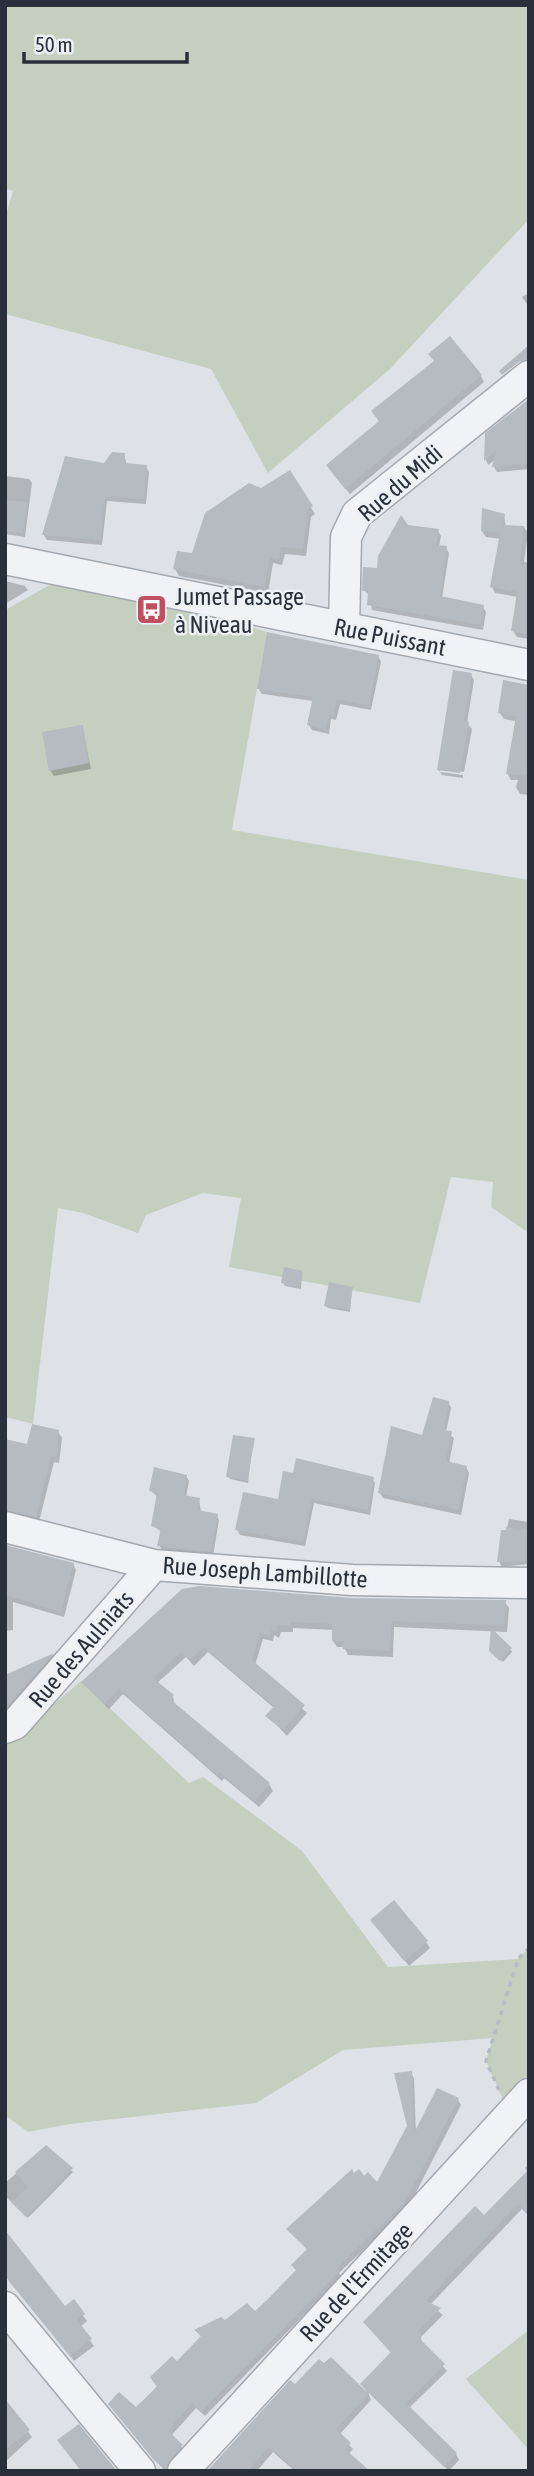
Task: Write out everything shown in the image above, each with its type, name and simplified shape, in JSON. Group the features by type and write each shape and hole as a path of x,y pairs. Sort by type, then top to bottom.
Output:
{"street":[{"name":"Rue du Midi","path":"344,628 346,537 357,514 529,376"},
{"name":"Rue Puissant","path":"5,559 529,665"},
{"name":"Rue Joseph Lambillotte","path":"5,1527 154,1565 352,1580 529,1583"},
{"name":"Rue des Aulniats","path":"5,1728 15,1724 154,1565"},
{"name":"Rue de l'Ermitage","path":"183,2471 519,2104"},
{"path":"5,2307 140,2471"}],"path":[{"path":"519,2104 486,2062 518,1959 529,1948"}],"green space":[{"path":"5,5 529,5 529,219 390,369 268,473 211,369 5,314 5,218 13,191 5,188"},
{"path":"73,572 267,632 232,830 529,880 529,1233 491,1207 493,1182 451,1177 420,1303 229,1267 241,1198 203,1193 146,1215 138,1233 83,1213 58,1208 33,1424 5,1417 5,610"},
{"path":"81,1681 189,1783 203,1777 302,1851 388,1967 518,1959 529,1948 529,2095 510,2115 486,2061 493,2038 343,2050 256,2103 70,2124 28,2132 5,2115 5,1742 19,1734"},
{"path":"529,2330 529,2450 466,2379"}],"building":[{"path":"450,336 482,375 345,489 326,465 379,421 371,411 434,361 428,354"},
{"path":"529,345 529,359 519,362 502,375 499,371"},
{"path":"529,399 529,464 492,467 496,451 484,461 485,433"},
{"path":"112,452 125,453 125,463 147,465 144,499 105,497 100,540 42,535 65,456 104,463"},
{"path":"290,470 313,506 308,510 303,549 281,547 279,559 270,557 265,587 173,569 177,551 192,553 205,513 249,483 261,488"},
{"path":"7,500 27,502 23,533 5,532"},
{"path":"482,508 505,514 503,525 524,526 520,565 529,565 529,635 511,631 517,592 490,587 500,533 481,531"},
{"path":"401,515 408,525 439,529 436,545 447,546 440,596 484,605 481,625 367,605 368,591 362,591 363,567 377,568 378,556"},
{"path":"267,632 379,655 369,706 337,699 333,716 329,715 326,730 307,725 313,697 257,689"},
{"path":"453,670 472,673 464,721 469,722 460,773 437,770"},
{"path":"503,680 529,685 529,776 506,774 516,716 498,713"},
{"path":"83,725 89,763 49,771 42,732"},
{"path":"284,1267 303,1271 300,1287 281,1283"},
{"path":"329,1282 353,1287 349,1310 324,1306"},
{"path":"433,1397 449,1401 444,1430 452,1431 446,1461 467,1466 459,1510 378,1493 391,1426 422,1435"},
{"path":"32,1424 59,1430 57,1458 51,1457 36,1517 5,1510 5,1439 27,1444"},
{"path":"233,1435 255,1438 247,1481 226,1477"},
{"path":"296,1458 374,1477 368,1510 312,1499 303,1542 235,1530 243,1492 278,1499 283,1471 293,1473"},
{"path":"154,1467 187,1475 184,1495 200,1498 198,1510 218,1514 211,1552 157,1546 161,1528 151,1526 157,1493 149,1491"},
{"path":"506,1527 529,1530 529,1561 497,1562 501,1530 506,1530"},
{"path":"5,1545 74,1563 61,1612 5,1595"},
{"path":"199,1586 352,1598 506,1600 504,1626 392,1621 390,1651 343,1649 343,1641 332,1641 332,1624 290,1622 290,1626 278,1625 276,1632 271,1630 270,1636 260,1633 252,1660 305,1705 283,1730 265,1716 274,1706 204,1647 189,1660 181,1652 153,1678 174,1695 171,1700 270,1783 254,1802 220,1772 217,1775 119,1689 104,1704 81,1682 182,1589"},
{"path":"491,1628 512,1648 500,1661 489,1651"},
{"path":"54,1653 5,1709 5,1675"},
{"path":"394,1900 428,1941 404,1961 370,1920"},
{"path":"412,2071 414,2133 437,2088 459,2098 405,2202 337,2268 340,2271 201,2412 192,2403 168,2431 183,2445 170,2459 166,2470 154,2460 108,2404 119,2392 136,2407 157,2387 150,2377 172,2356 177,2361 201,2336 194,2330 221,2317 225,2320 247,2303 255,2311 268,2299 296,2270 291,2265 307,2249 286,2229 352,2169 354,2173 359,2169 364,2176 368,2172 377,2182 407,2126 394,2073"},
{"path":"46,2145 73,2168 26,2217 11,2202 28,2187 15,2172"},
{"path":"529,2169 529,2215 518,2204 426,2301 441,2308 418,2331 422,2335 419,2338 445,2364 406,2403 457,2453 444,2467 360,2384 391,2352 363,2322 475,2206 484,2215"},
{"path":"5,2230 65,2306 74,2299 85,2314 77,2320 92,2339 70,2356 5,2276"},
{"path":"331,2357 369,2394 336,2429 351,2443 345,2449 370,2471 297,2471 269,2447 248,2471 207,2471 290,2380 295,2384 319,2359 324,2363"},
{"path":"5,2399 30,2430 5,2450"},
{"path":"79,2424 117,2471 81,2471 57,2440"}],"place":[{"name":"Jumet Passage à Niveau","path":"152,610"}]}
